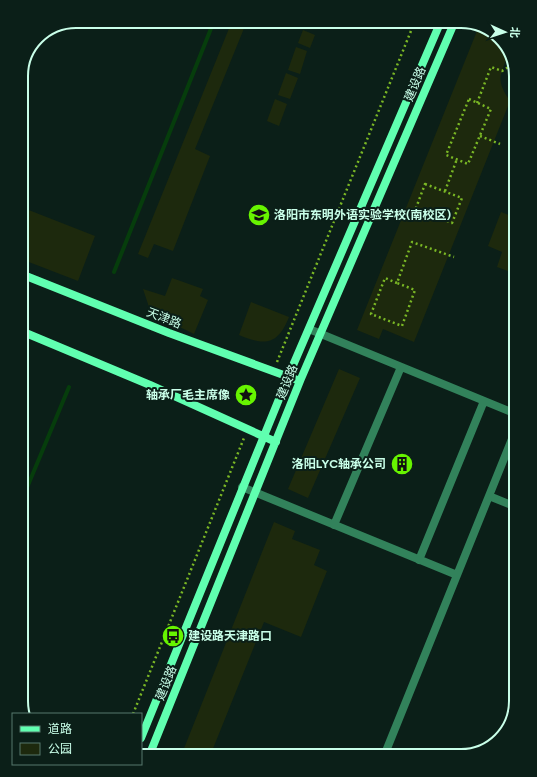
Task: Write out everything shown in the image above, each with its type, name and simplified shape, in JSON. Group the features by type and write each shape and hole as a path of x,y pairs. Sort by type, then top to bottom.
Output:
{"street":[{"name":"建设路","path":"142,736 288,377 438,28"},
{"name":"建设路","path":"152,749 300,381 452,28"},
{"name":"天津路","path":"28,277 169,333 274,370 300,381"},
{"path":"28,334 150,385 248,428 276,442"}],"lane":[{"path":"309,329 509,411"},
{"path":"334,526 401,367"},
{"path":"419,560 484,401"},
{"path":"387,749 509,446"},
{"path":"242,487 334,526 457,575"},
{"path":"489,496 509,504"}],"path":[{"path":"274,370 412,28"},
{"path":"477,102 491,67 502,71 508,67"},
{"path":"469,99 491,109 480,136 468,164 446,154 469,99"},
{"path":"480,136 500,144"},
{"path":"444,191 457,159"},
{"path":"426,184 444,191 462,198 452,223 416,208 426,184"},
{"path":"396,283 412,242 454,257"},
{"path":"385,278 396,283 415,290 402,326 371,314 385,278"},
{"path":"133,713 248,428"}],"green space":[{"path":"229,28 244,28 195,149 210,156 173,251 154,244 148,258 138,254"},
{"path":"303,30 315,35 310,48 298,43"},
{"path":"477,31 485,34 485,52 503,52 506,60 500,80 509,99 509,104 414,342 383,329 379,339 357,330"},
{"path":"296,47 307,51 300,74 288,70"},
{"path":"286,73 298,78 290,99 278,95"},
{"path":"275,99 287,104 279,126 267,121"},
{"path":"28,210 95,236 78,281 28,262"},
{"path":"501,212 509,215 509,271 497,267 502,252 488,246"},
{"path":"172,278 203,289 200,296 208,300 194,334 151,313 143,289 165,296"},
{"path":"251,302 289,317 280,333 270,341 256,341 239,335"},
{"path":"339,369 360,378 308,498 288,489"},
{"path":"274,522 295,531 292,539 320,550 314,565 327,571 301,637 264,622 213,749 184,749"}],"waterway":[{"path":"114,272 211,28"},
{"path":"28,485 69,387"}],"place":[{"name":"洛阳市东明外语实验学校(南校区)","path":"259,215"},
{"name":"轴承厂毛主席像","path":"246,395"},
{"name":"洛阳LYC轴承公司","path":"402,464"},
{"name":"建设路天津路口","path":"173,636"}]}
